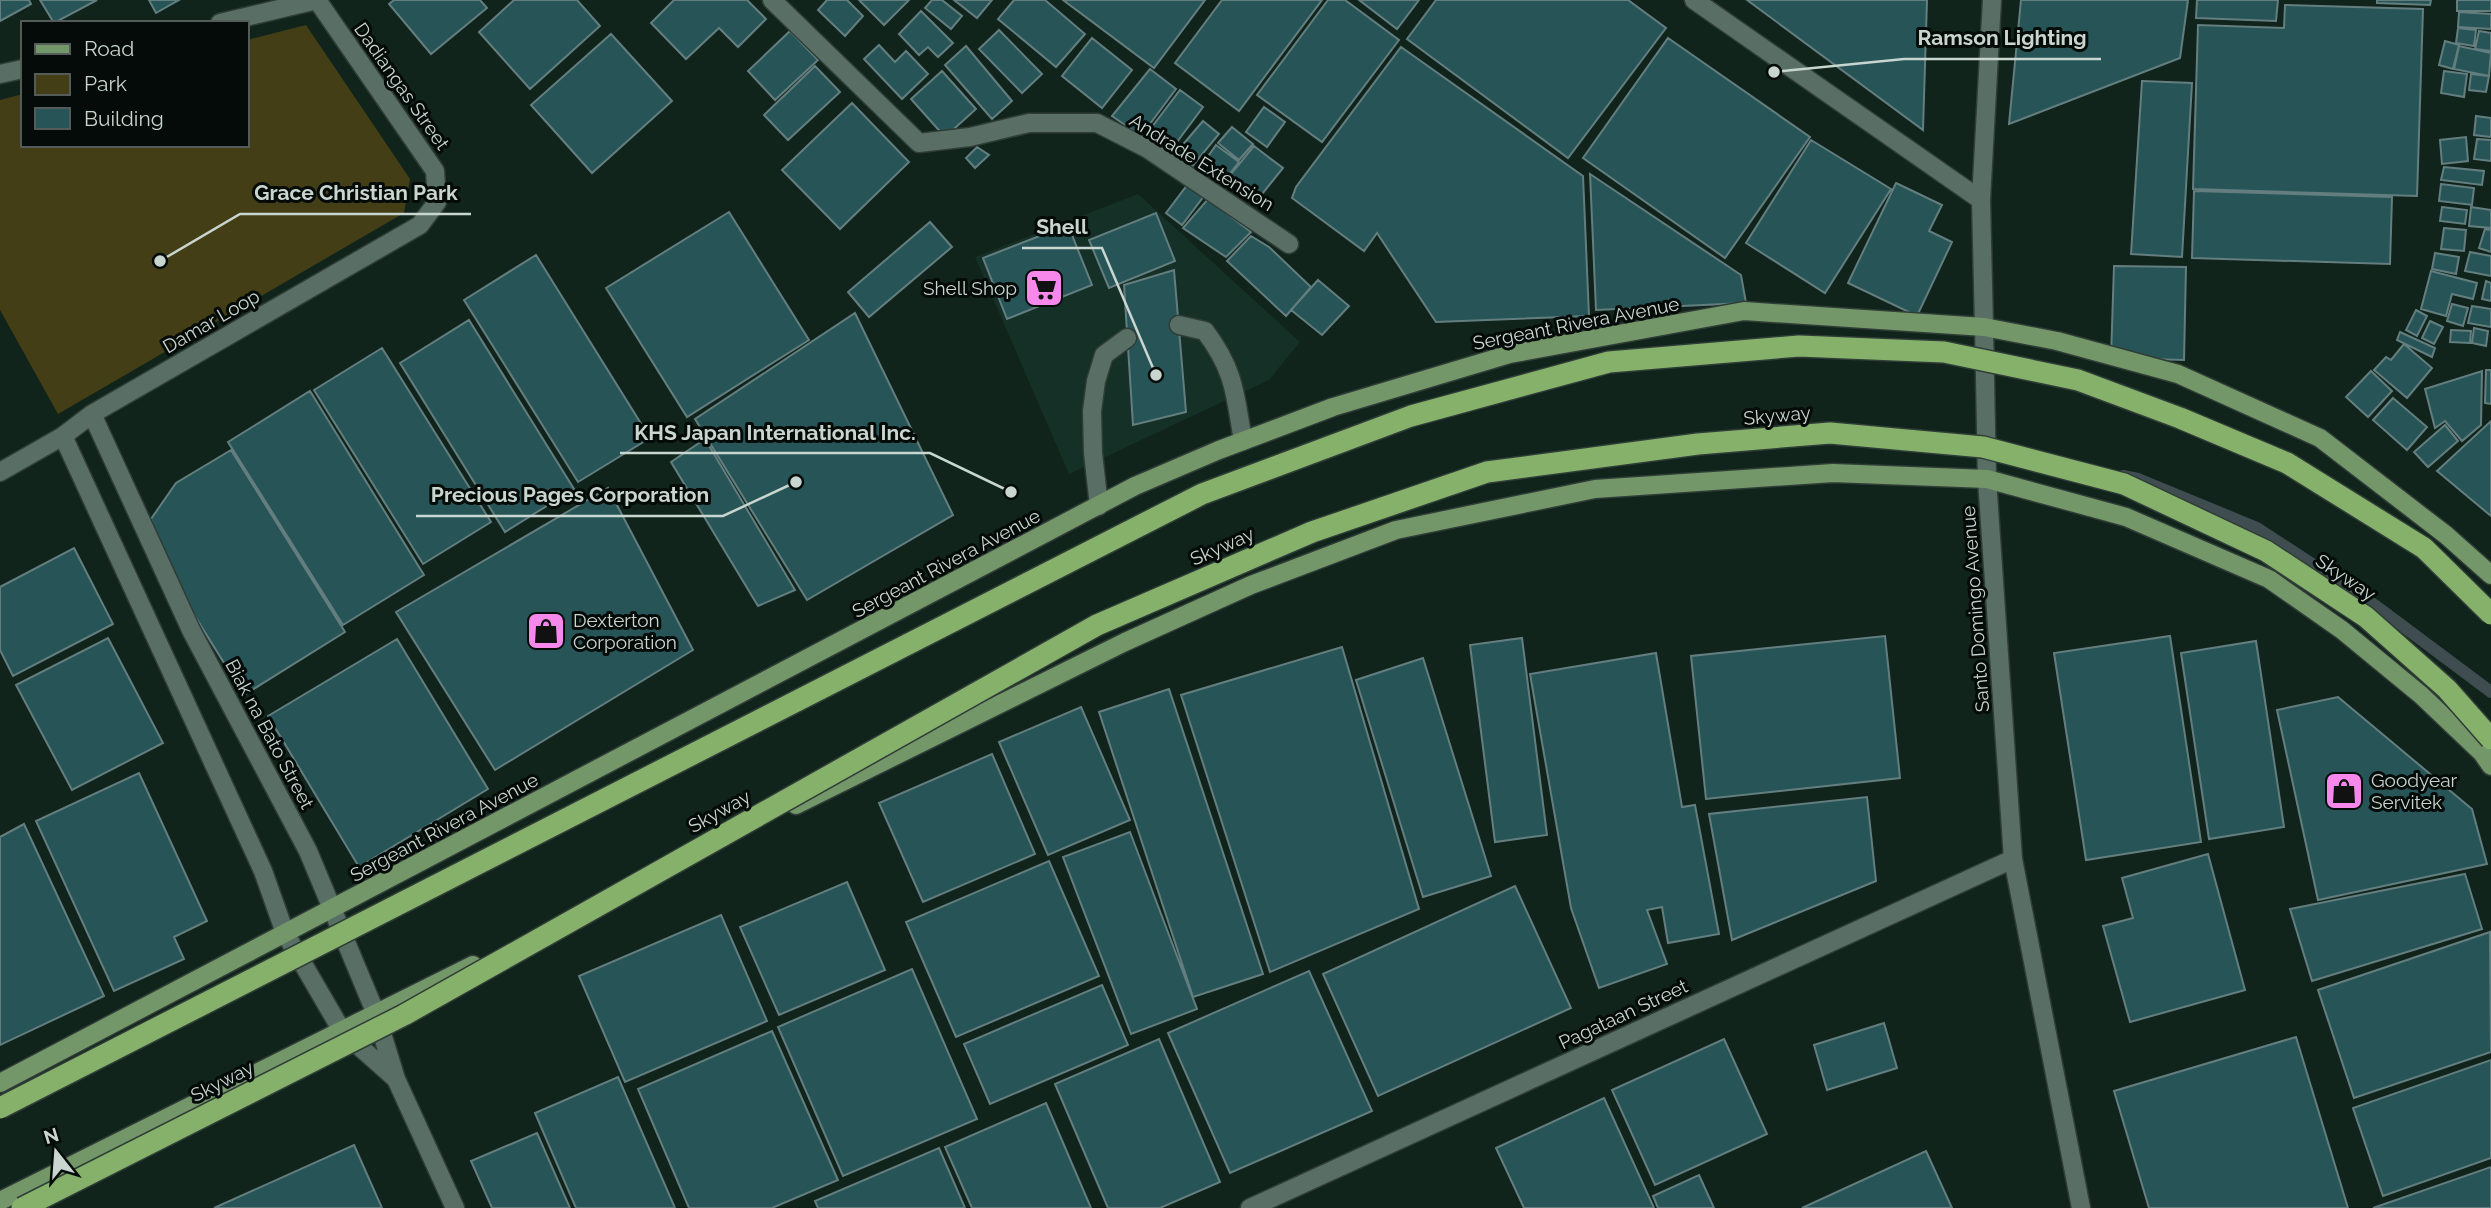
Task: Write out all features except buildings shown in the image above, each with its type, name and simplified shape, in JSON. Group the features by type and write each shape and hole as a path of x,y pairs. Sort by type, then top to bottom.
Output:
{"highway":[{"path":"0,1108 1202,494 1410,416 1609,362 1799,346 1944,352 2078,380 2180,418 2287,463 2424,548 2491,614"},
{"name":"Skyway","path":"22,1208 404,1015 1097,625 1312,531 1487,471 1698,444 1830,433 1983,447 2124,484 2266,551 2366,617 2447,689 2491,739"}],"main road":[{"name":"Sergeant Rivera Avenue","path":"0,1083 1135,486 1333,407 1510,354 1744,312 1984,327 2057,341 2178,374 2320,439 2446,535 2491,575"},
{"path":"0,1201 1125,642 1251,585 1396,530 1595,489 1833,474 1987,479 2126,517 2269,579 2342,630 2421,695 2482,753 2491,766"}],"street":[{"path":"228,21 317,0"},
{"name":"Dadiangas Street","path":"317,0 435,171 437,202"},
{"name":"Andrade Extension","path":"772,0 919,143 970,137 1029,122 1097,123 1148,149 1289,244"},
{"path":"1694,0 1981,200"},
{"name":"Santo Domingo Avenue","path":"1992,0 1981,200 1987,479 2013,859 2081,1208"},
{"path":"0,74 21,69"},
{"name":"Damar Loop","path":"0,472 62,436 92,414 420,225 437,202"},
{"path":"1179,325 1205,331 1221,352 1233,380 1243,441"},
{"path":"1099,506 1092,432 1096,381 1104,355 1127,338"},
{"name":"Biak na Bato Street","path":"92,414 191,630 308,851 376,1014 396,1079 455,1208"},
{"name":"Biak na Bato Street","path":"62,436 263,871 285,933 342,1031 396,1079"},
{"name":"Pagataan Street","path":"1250,1208 2013,859"}],"shaded area":[{"path":"1138,194 1300,342 1269,380 1069,474 975,257"}],"green space":[{"path":"306,25 410,179 404,213 58,414 0,310 0,100 21,95 21,147 248,147 248,40"}],"waterway":[{"path":"2123,476 2138,479 2257,528 2376,606 2491,692"}],"place":[{"name":"Ramson Lighting","path":"1774,72"},
{"name":"Grace Christian Park","path":"160,261"},
{"name":"Shell Shop","path":"1044,288"},
{"name":"Shell","path":"1156,375"},
{"name":"Precious Pages Corporation","path":"796,482"},
{"name":"KHS Japan International Inc.","path":"1011,492"},
{"name":"Dexterton Corporation","path":"546,631"},
{"name":"Goodyear Servitek","path":"2344,791"}]}
